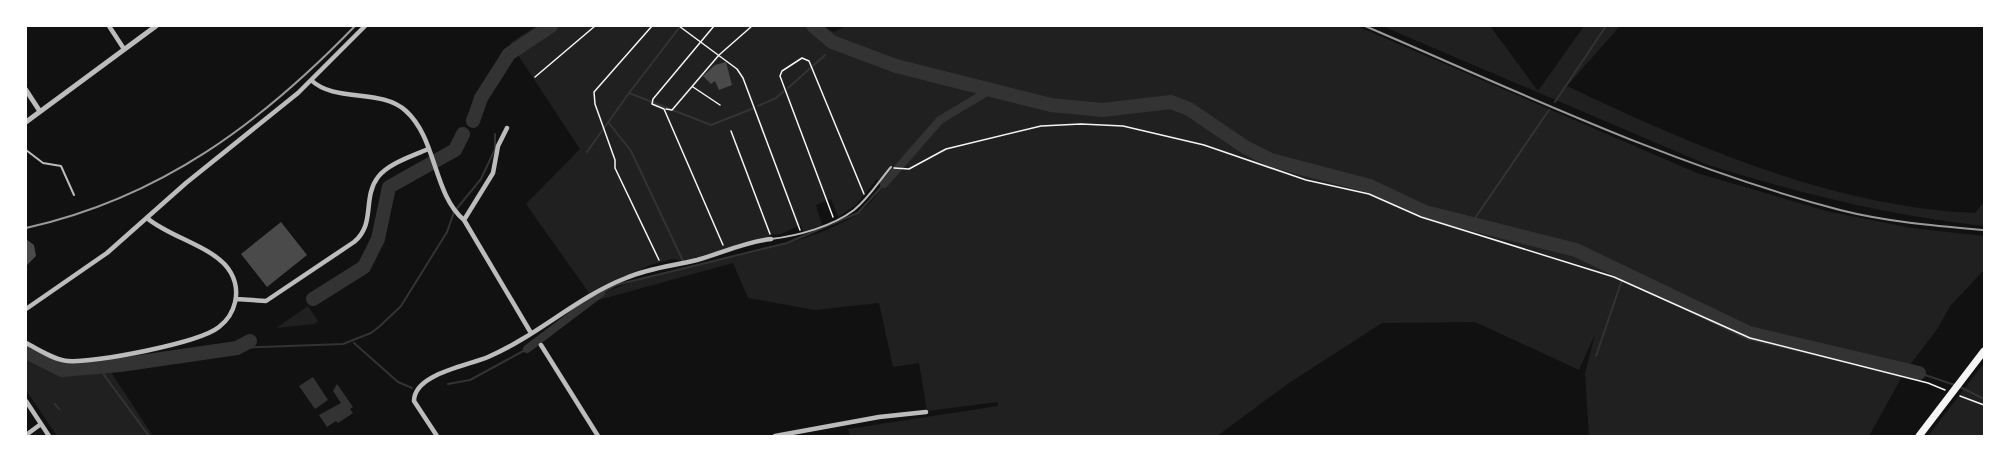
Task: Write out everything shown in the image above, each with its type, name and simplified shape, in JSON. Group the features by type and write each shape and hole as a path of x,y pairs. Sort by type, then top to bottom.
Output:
{"highway":[{"path":"1919,436 1984,351"}],"street":[{"path":"109,26 124,49"},
{"path":"26,122 39,110 156,26"},
{"path":"26,309 107,254 161,205 311,81 365,26"},
{"path":"311,81 325,89 401,106 412,117 436,166 450,202 457,214 464,220 531,333"},
{"path":"26,90 39,110"},
{"path":"464,220 493,172 498,146 507,128"},
{"path":"236,299 266,302 365,231 372,188 382,173 428,149"},
{"path":"26,343 68,361 139,352 215,329 229,316 236,299 235,282 224,264 160,229 147,219"},
{"path":"437,436 414,401 421,383 487,357 614,283 662,267 695,261 750,242 771,239"},
{"path":"541,345 598,436"},
{"path":"26,401 49,436"},
{"path":"775,436 879,417 926,412"},
{"path":"26,435 41,424"}],"lane":[{"path":"26,150 43,163 61,166 74,195"},
{"path":"771,239 802,233 834,221 854,210 891,167"}],"path":[{"path":"535,76 595,26"},
{"path":"652,26 594,92 615,160 615,168 662,267"},
{"path":"679,26 736,69 752,95 802,233"},
{"path":"714,26 699,41 653,99 652,104 672,110 719,55 752,26"},
{"path":"834,221 780,76 782,71 802,58 809,61 866,197"},
{"path":"693,87 720,105"},
{"path":"665,109 726,251"},
{"path":"891,167 903,169 915,167 946,149 1041,126 1081,124 1123,126 1204,146 1306,180 1369,194 1421,218 1626,281 1750,338 1928,383 1947,390"},
{"path":"731,131 771,239"},
{"path":"1956,394 1984,405"}],"shaded area":[{"path":"536,26 822,26 834,32 846,26 1357,26 1697,173 1830,212 1912,228 1984,236 1984,270 1950,306 1938,328 1904,373 1869,436 1589,436 1585,374 1595,334 1579,370 1475,322 1382,323 1289,383 1217,436 850,436 848,429 998,406 998,402 927,411 919,363 893,367 879,303 815,310 748,298 733,263 595,301 593,298 657,274 760,251 825,231 859,213 883,186 877,179 856,205 838,217 831,199 816,205 822,225 803,232 801,225 781,234 769,235 769,238 756,239 685,261 672,259 650,265 589,293 526,204 580,149 510,43"},
{"path":"1382,26 1490,26 1538,91 1584,26 1620,26 1567,86 1714,151 1817,186 1869,199 1922,208 1975,213 1984,202 1984,226 1879,210 1776,185 1708,165"},
{"path":"308,306 318,321 314,324 276,328"},
{"path":"26,356 63,374 109,369 153,436 57,436 26,390"},
{"path":"1984,363 1984,436 1928,436"},
{"path":"313,377 328,400 315,409 299,386"},
{"path":"337,384 353,407 350,409 353,413 327,427 319,415 341,403 333,391"}],"building":[{"path":"726,62 732,85 719,90 715,81 711,84 703,76 715,65"},
{"path":"281,222 307,255 267,287 241,254"},
{"path":"26,239 34,245 36,256 26,266"}],"waterway":[{"path":"473,121 481,98 509,54 551,26"},
{"path":"813,26 832,42 896,66 1051,105 1102,110 1171,102 1189,109 1245,147 1271,160 1370,186 1425,212 1576,250 1749,333 1919,373"},
{"path":"1555,102 1606,26"},
{"path":"629,93 679,28"},
{"path":"788,88 825,55"},
{"path":"884,184 940,120 990,90"},
{"path":"758,106 776,98 784,91"},
{"path":"587,152 629,93 711,125 754,108"},
{"path":"1471,224 1549,110"},
{"path":"608,122 631,151 683,261"},
{"path":"313,299 364,267 378,239 389,187 455,150 463,134"},
{"path":"237,348 343,344 371,333 380,326 401,306 447,232 454,212 481,179 495,149 495,134"},
{"path":"601,293 616,285 787,243 858,213 884,184"},
{"path":"1596,356 1624,274"},
{"path":"527,349 601,293"},
{"path":"26,352 62,370 120,365 237,348 250,341"},
{"path":"354,343 398,382 412,388"},
{"path":"448,384 470,380 527,349"},
{"path":"102,367 104,375 149,436"},
{"path":"1919,373 1955,385"},
{"path":"1960,387 1984,399"},
{"path":"55,404 59,409"}],"railway":[{"path":"26,228 75,215 121,197 165,176 206,152 245,125 283,94 355,26"},
{"path":"1365,26 1600,127 1719,173 1840,210 1876,218 1984,230"}]}
